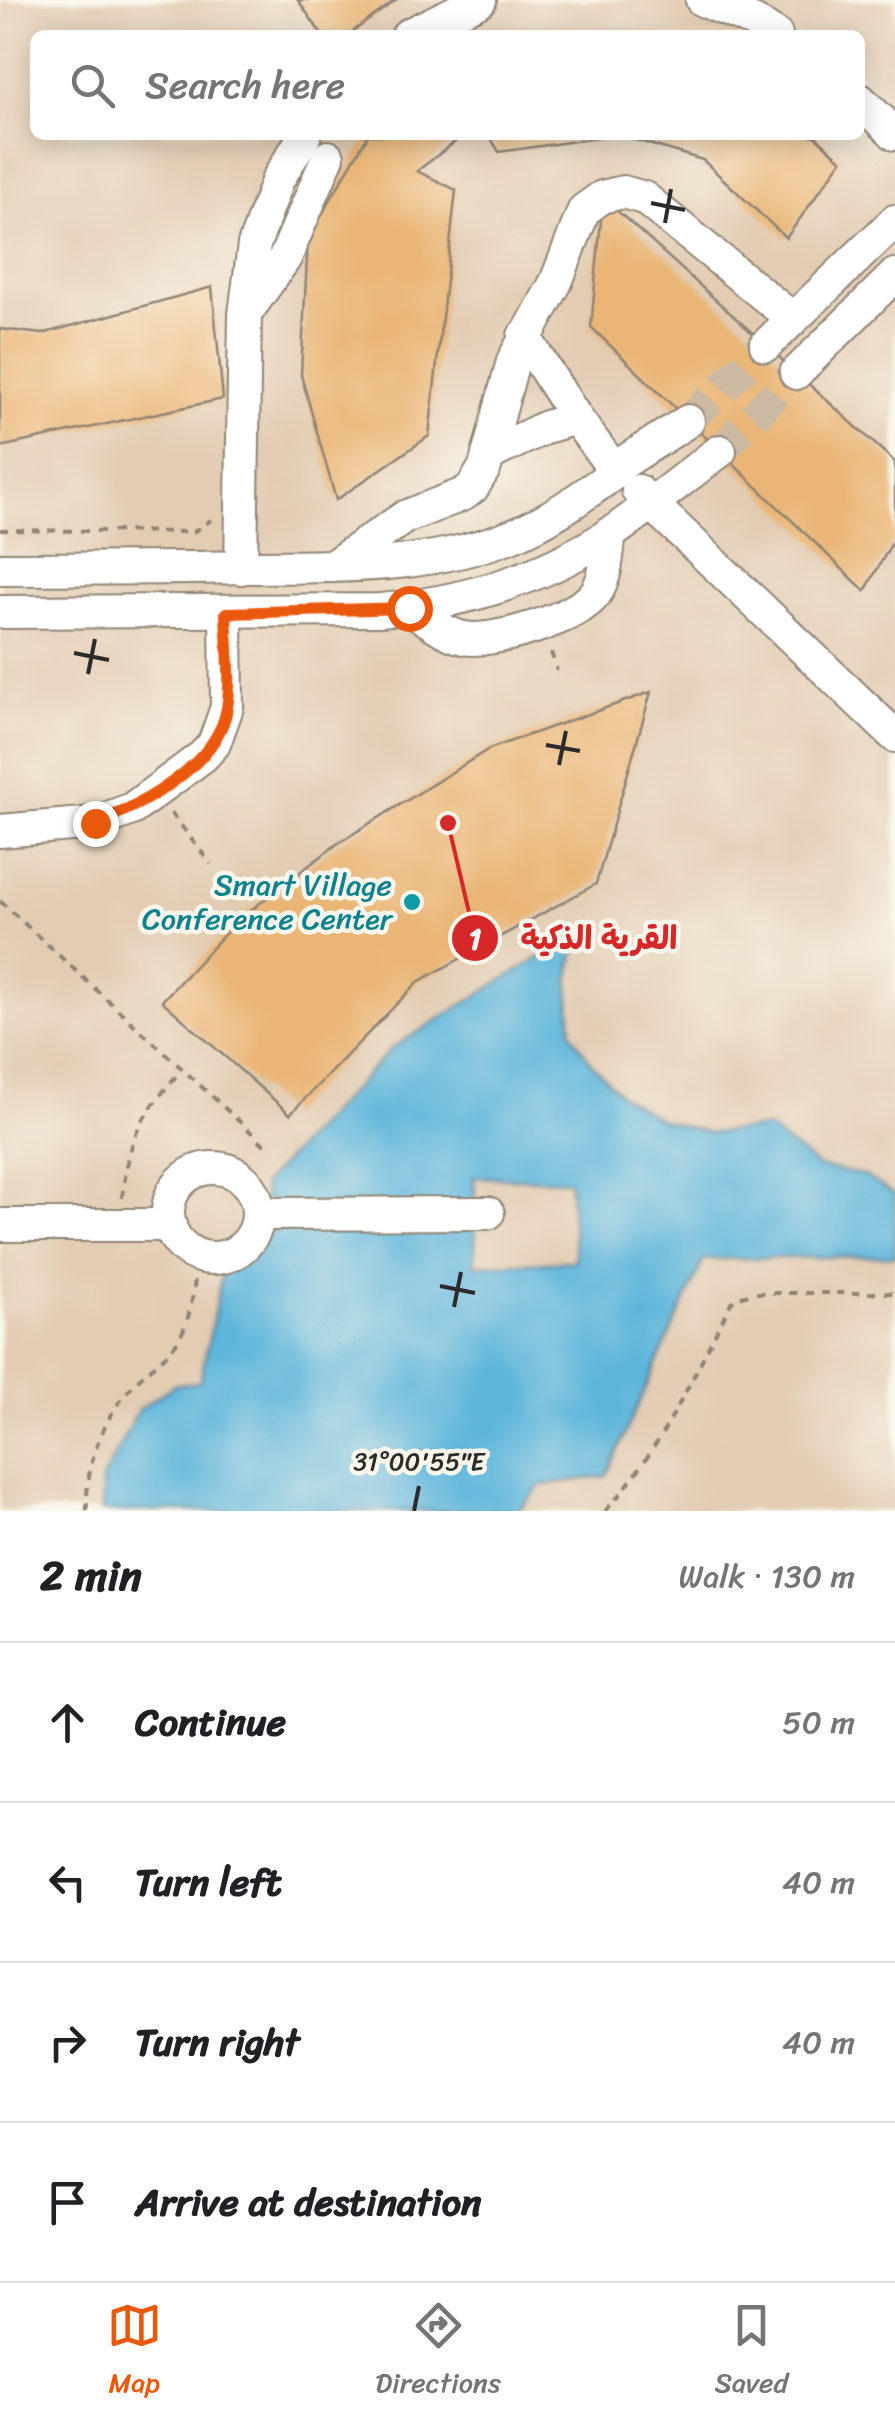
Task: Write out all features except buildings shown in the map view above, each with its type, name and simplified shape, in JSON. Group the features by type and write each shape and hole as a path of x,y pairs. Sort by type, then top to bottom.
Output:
{"street":[{"path":"418,30 480,0"},
{"path":"702,0 768,30"},
{"path":"865,105 895,134"},
{"path":"241,568 245,314 254,245 278,179 316,146"},
{"path":"334,566 405,517 464,494 481,478 513,361 556,282 584,210 602,196 623,192 644,198 793,319"},
{"path":"766,345 895,221"},
{"path":"796,373 895,275"},
{"path":"524,336 576,418 649,505 895,736"},
{"path":"488,455 531,433 576,418"},
{"path":"0,569 334,566 396,564 444,555 519,532 570,506 688,421"},
{"path":"0,612 226,613 409,608 478,593 541,572 610,533 720,450"},
{"path":"409,608 453,636 467,639 496,638 542,622 574,610 595,594 601,583 610,533"},
{"path":"0,831 95,823 132,809 203,756 214,744 227,707 226,613"},
{"path":"212,1168 245,1181 258,1214 253,1234 239,1250 219,1258 198,1256 180,1244 170,1214 180,1182 212,1168"},
{"path":"0,1203 121,1203 170,1214"},
{"path":"258,1214 488,1212"},
{"path":"0,1225 170,1214"}],"path":[{"path":"0,530 193,532 216,518 242,515"},
{"path":"155,793 211,864"},
{"path":"0,901 267,1147"},
{"path":"121,1203 131,1138 180,1070"},
{"path":"87,1511 86,1484 97,1442 114,1408 177,1342 191,1306 198,1256"},
{"path":"605,1511 662,1436 731,1303 738,1297 752,1293 895,1293"}],"shaded area":[{"path":"0,0 895,0 895,1511 0,1511"}],"water":[{"path":"578,934 569,981 572,1034 592,1064 622,1096 661,1120 710,1133 767,1128 819,1167 863,1175 895,1195 895,1256 704,1259 606,1476 542,1485 517,1511 102,1511 102,1480 138,1410 174,1385 200,1382 224,1264 254,1252 274,1222 476,1222 474,1265 575,1261 569,1180 474,1177 475,1208 265,1204 263,1184 392,1048"}],"tunnel":[{"path":"688,421 766,345"},
{"path":"720,451 796,373"}],"place":[{"name":"القرية الذكية","path":"448,823"},
{"name":"Smart Village Conference Center","path":"412,902"}],"route":[{"path":"95,823 132,809 214,744 227,707 226,613 409,608"}]}
